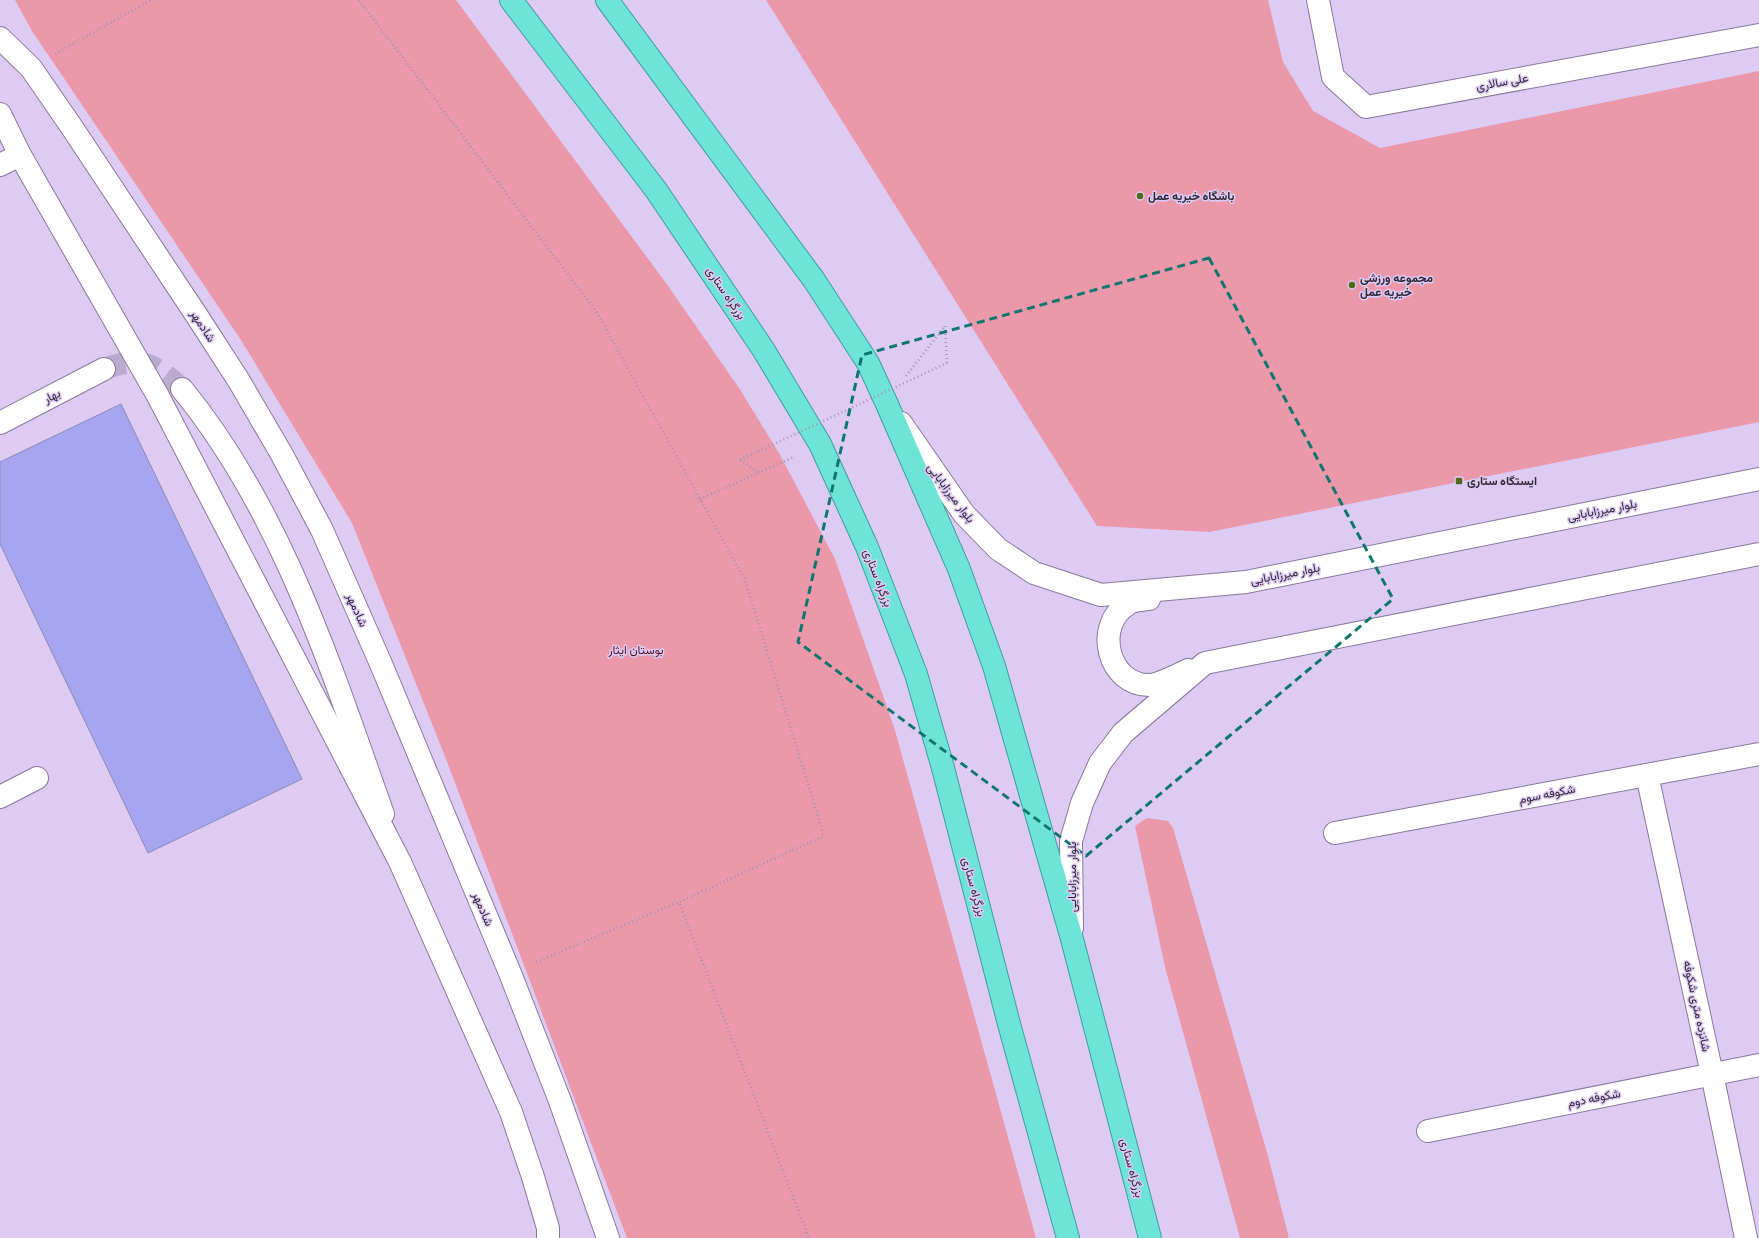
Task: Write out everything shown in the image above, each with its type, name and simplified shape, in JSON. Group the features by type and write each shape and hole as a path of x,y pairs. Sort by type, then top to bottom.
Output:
{"highway":[{"name":"بزرگراه ستاری","path":"511,0 656,190 763,349 820,444 867,547 916,674 943,768 1009,1024 1068,1238"},
{"name":"بزرگراه ستاری","path":"607,0 814,280 868,363 886,402 959,569 994,666 1072,939 1150,1238"}],"street":[{"name":"علی سالاری","path":"1318,0 1333,77 1366,107 1759,35"},
{"name":"شادمهر","path":"0,38 31,68 73,129 239,381 281,453 322,530 381,664 510,973 560,1101 608,1238"},
{"path":"0,114 20,155 158,396 400,862 511,1112 533,1177 548,1228 548,1238"},
{"path":"0,165 20,155"},
{"name":"بهار","path":"0,423 104,369"},
{"path":"182,389 206,419 230,454 268,525 313,620 400,862"},
{"name":"بلوار میرزابابایی","path":"886,402 964,514 998,549 1034,573 1100,595 1246,582 1759,479"},
{"name":"بلوار میرزابابایی","path":"1072,939 1071,841 1082,803 1100,763 1123,733 1205,663 1759,554"},
{"path":"1205,663 1151,685 1136,682 1124,675 1114,664 1109,652 1108,638 1111,624 1118,612 1129,603 1246,582"},
{"name":"شکوفه سوم","path":"1335,833 1759,754"},
{"name":"شانزده متری شکوفه","path":"1647,775 1746,1238"},
{"path":"0,797 37,778"},
{"name":"شکوفه دوم","path":"1428,1131 1759,1065"}],"path":[{"path":"31,68 151,0"},
{"path":"359,0 596,311 745,580 824,836 679,902 510,973"},
{"path":"759,473 740,460 947,363 945,326 886,402"},
{"path":"700,499 820,444"},
{"path":"679,902 809,1238"}],"highlighted area":[{"path":"1209,258 1393,599 1086,856 798,642 862,355"}],"green space":[{"name":"بوستان ایثار","path":"15,0 456,0 666,283 739,388 779,453 835,559 894,727 1036,1238 627,1238 446,759 352,523 241,340 32,31"},
{"name":"مجموعه ورزشی خیریه عمل","path":"766,0 1268,0 1283,62 1313,111 1380,148 1759,71 1759,422 1209,532 1097,526"},
{"path":"1147,818 1168,821 1173,828 1268,1156 1289,1238 1240,1238 1165,967 1135,826"}],"building":[{"path":"121,404 302,779 148,853 0,544 0,462"}],"tunnel":[{"path":"104,369 128,363 146,364 163,373 182,389"}],"place":[{"name":"باشگاه خیریه عمل","path":"1140,196"},
{"name":"مجموعه ورزشی خیریه عمل","path":"1352,285"},
{"name":"ایستگاه ستاری","path":"1459,481"}]}
